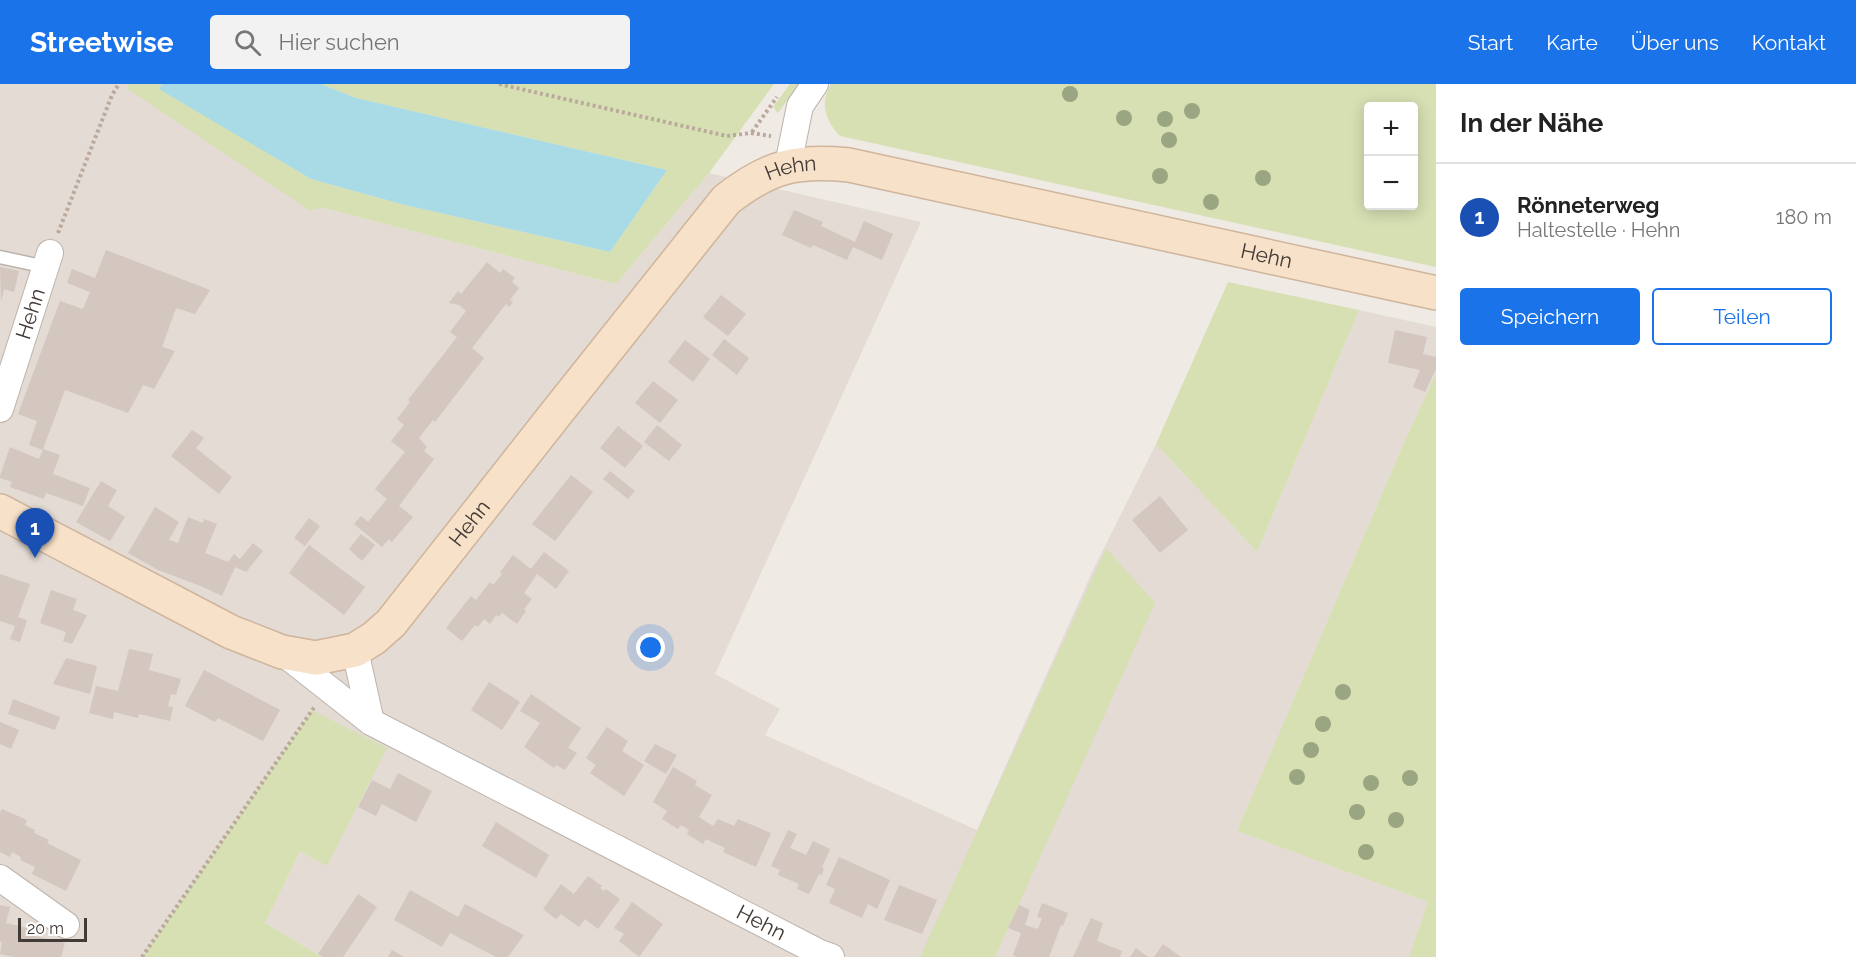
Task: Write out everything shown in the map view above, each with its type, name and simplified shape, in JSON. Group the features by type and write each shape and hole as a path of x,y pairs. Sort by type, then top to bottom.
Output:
{"street":[{"path":"791,152 800,106 815,84"},
{"name":"Hehn","path":"8,515 231,632 282,652 316,658 355,650 392,623 726,200 791,152 819,162 849,165 1436,293"},
{"name":"Hehn","path":"0,409 48,260"},
{"path":"355,650 371,722"},
{"name":"Hehn","path":"282,652 371,722 831,957"},
{"path":"0,878 66,925"}],"lane":[{"path":"0,257 48,260"}],"path":[{"path":"48,260 112,95 119,84"},
{"path":"499,84 727,136 751,133 791,152"},
{"path":"751,133 779,94"},
{"path":"142,957 327,688"}],"shaded area":[{"path":"0,84 129,84 127,88 309,209 324,208 616,284 709,173 921,222 715,674 780,709 765,735 977,830 1093,570 1156,444 1257,552 1359,310 1436,327 1436,374 1403,445 1237,831 1428,902 1409,957 322,957 265,923 300,852 327,866 312,710 142,957 0,957"}],"green space":[{"path":"129,84 162,84 160,88 311,179 401,204 610,252 667,170 355,98 321,84 774,84 709,173 616,284 324,208 309,210 126,88"},
{"path":"790,84 799,84 778,113 773,107"},
{"path":"831,84 1436,84 1436,267 840,136 828,118 825,98"},
{"path":"1228,282 1359,310 1257,552 1156,444"},
{"path":"1436,374 1436,957 1409,957 1428,902 1237,831 1403,445"},
{"path":"1106,548 1155,603 995,957 920,957"},
{"path":"312,710 387,748 327,866 300,852 265,923 322,957 142,957"}],"water":[{"path":"162,84 321,84 356,98 667,170 610,252 401,204 311,179 159,89"}],"building":[{"path":"794,210 823,222 821,226 855,242 864,221 893,234 882,260 853,247 847,260 782,235"},
{"path":"106,250 210,290 195,314 176,308 162,347 175,351 154,389 143,385 128,413 65,390 43,449 60,455 53,474 90,488 83,506 46,493 44,499 10,487 12,482 0,476 10,447 39,459 43,450 29,445 37,421 18,414 60,301 83,309 90,292 67,283 72,269 95,278"},
{"path":"487,262 500,273 503,269 515,278 512,282 519,288 510,300 513,302 509,307 506,304 472,348 484,358 435,422 433,420 419,438 427,447 424,451 434,459 399,506 413,517 392,542 389,539 382,547 354,524 361,516 368,522 387,499 375,489 405,452 391,441 404,425 397,419 410,402 408,400 457,337 450,332 466,311 459,305 449,303 458,291 461,294"},
{"path":"0,267 19,271 14,292 4,289 1,302"},
{"path":"721,295 746,314 728,336 703,317"},
{"path":"1395,330 1427,337 1423,354 1436,357 1436,369 1425,392 1413,387 1420,370 1388,363"},
{"path":"724,339 749,358 737,375 712,355"},
{"path":"685,340 710,359 693,382 668,362"},
{"path":"653,381 678,400 660,423 635,403"},
{"path":"657,425 682,445 669,461 644,442"},
{"path":"618,426 643,446 625,468 600,448"},
{"path":"192,430 204,438 196,448 232,477 219,494 171,456"},
{"path":"610,471 635,491 628,499 603,479"},
{"path":"571,475 593,492 555,541 532,524"},
{"path":"101,481 117,490 108,506 125,517 110,541 76,522"},
{"path":"1160,496 1188,530 1160,553 1132,520"},
{"path":"155,507 179,522 169,540 178,543 188,517 203,523 204,519 217,524 205,553 228,562 234,554 240,559 253,543 263,551 246,572 235,567 222,596 158,570 128,553"},
{"path":"309,518 320,526 305,546 294,538"},
{"path":"361,534 375,545 362,561 349,549"},
{"path":"309,545 365,587 344,615 289,573"},
{"path":"544,552 569,571 556,589 537,574 524,593 532,599 517,624 502,613 499,617 496,615 490,624 484,619 478,627 475,625 462,641 446,628 471,596 476,600 490,582 493,585 513,555 531,569"},
{"path":"0,574 30,584 18,617 27,620 20,642 10,639 15,626 0,621"},
{"path":"51,590 77,599 73,610 87,615 72,644 63,641 66,632 40,623"},
{"path":"129,649 153,654 149,670 181,679 176,695 171,694 168,706 173,707 170,721 139,714 138,718 114,712 113,719 89,713 96,686 118,691"},
{"path":"66,658 97,666 90,694 53,684"},
{"path":"204,670 280,710 263,741 218,718 215,722 185,706"},
{"path":"489,682 520,702 502,730 471,710"},
{"path":"531,694 581,728 568,748 577,753 565,770 556,765 554,768 524,747 540,723 520,711"},
{"path":"13,699 60,717 55,730 8,714"},
{"path":"0,722 19,730 11,749 0,744"},
{"path":"607,727 628,741 622,751 644,765 624,796 590,773 596,765 586,758"},
{"path":"655,744 677,755 666,774 644,761"},
{"path":"673,767 697,781 695,785 712,795 699,817 713,826 718,819 734,826 738,819 771,833 756,867 723,852 725,848 706,839 703,844 687,834 689,830 681,825 678,829 662,819 667,811 653,802"},
{"path":"398,773 432,791 416,822 382,804 376,816 358,807 372,780 390,789"},
{"path":"2,809 27,820 25,825 35,830 34,833 49,840 47,843 81,860 66,891 32,874 35,867 20,860 21,857 12,852 10,857 0,852 0,812"},
{"path":"496,822 549,855 536,878 482,846"},
{"path":"788,830 797,834 790,848 806,855 813,841 830,849 822,867 824,868 822,875 819,874 809,894 797,889 799,884 778,875 780,870 771,866"},
{"path":"839,857 890,880 877,909 868,904 862,918 829,903 835,889 826,885"},
{"path":"588,876 602,886 600,888 604,891 606,889 620,899 598,929 585,919 579,927 561,914 556,919 543,909 561,884 574,894"},
{"path":"899,885 937,900 922,934 884,920"},
{"path":"410,890 458,917 465,904 524,935 508,957 496,957 450,933 442,947 394,920"},
{"path":"358,894 377,907 343,957 323,957 318,954"},
{"path":"632,902 663,924 639,957 619,941 624,934 614,928"},
{"path":"1042,903 1068,913 1049,957 1013,955 1021,933 1008,928 1019,905 1030,910 1025,925 1038,929 1042,918 1037,917"},
{"path":"0,905 10,907 6,923 28,928 26,934 65,943 61,957 14,957 0,954 2,942 0,942"},
{"path":"1091,918 1103,923 1097,941 1122,951 1120,957 1073,957"},
{"path":"1163,944 1181,957 1154,957"},
{"path":"1136,948 1144,954 1149,957 1130,957"},
{"path":"392,950 404,957 388,957"}],"place":[{"name":"Rönneterweg","path":"35,558"}]}
